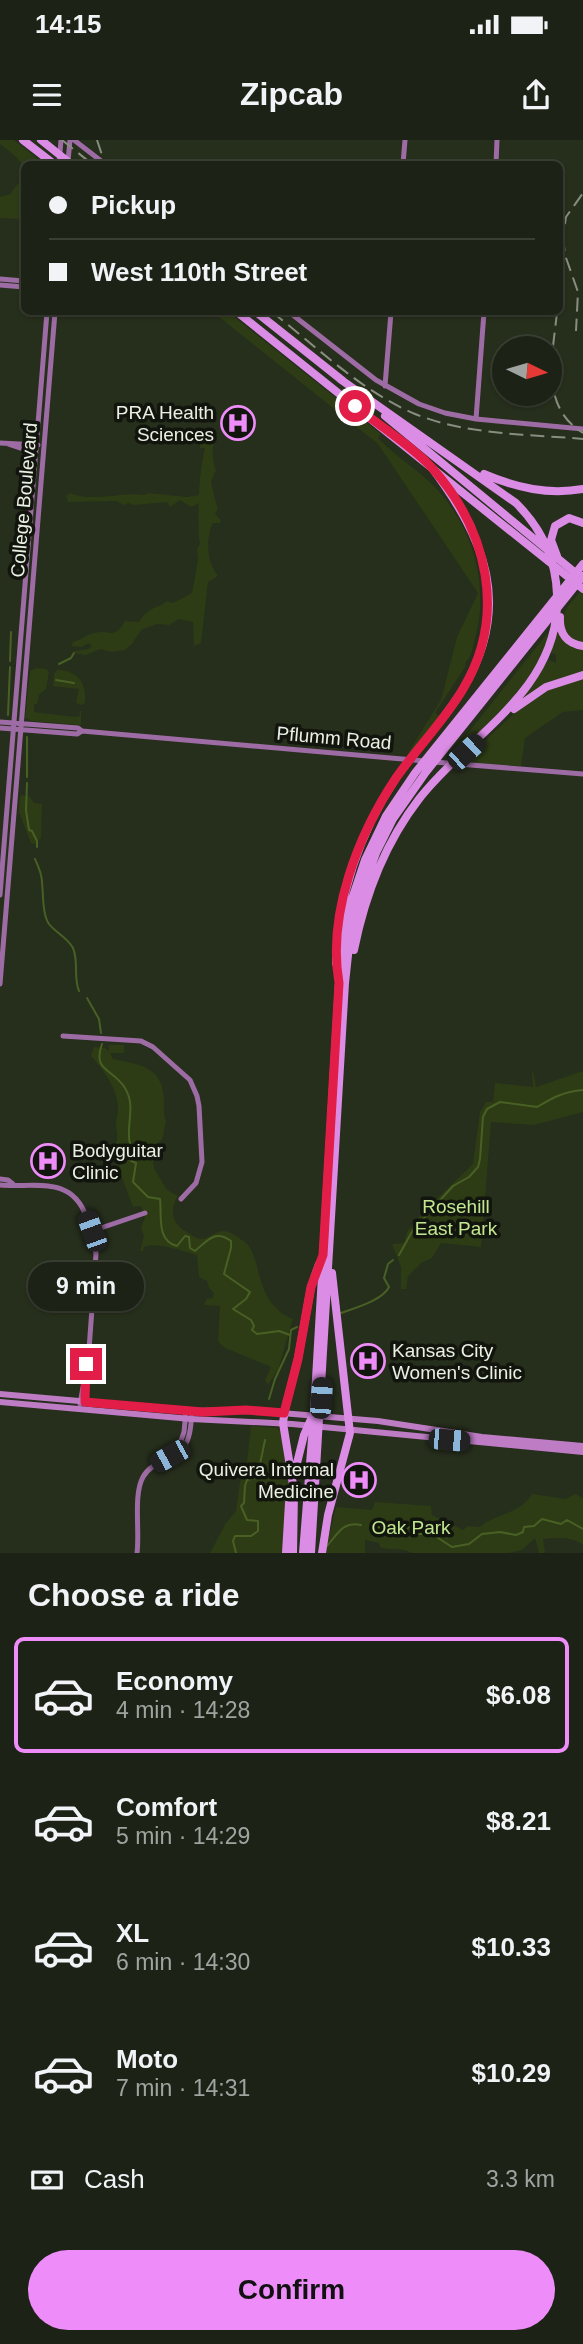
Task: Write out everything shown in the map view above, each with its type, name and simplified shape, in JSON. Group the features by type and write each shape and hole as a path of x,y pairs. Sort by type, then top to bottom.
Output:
{"highway":[{"path":"23,140 50,161"},
{"path":"41,140 66,161"},
{"path":"241,315 583,589"},
{"path":"260,315 583,578 565,592 560,621 562,633 572,644 583,646"},
{"path":"340,379 509,496 533,522 547,547 557,584 556,619 545,656 526,687 493,726 442,773 411,810 384,856 366,901 342,983"},
{"path":"466,466 531,490 559,492 583,489"},
{"path":"342,983 336,968 336,939 349,879 370,825 405,766 459,695 471,673 489,613 487,579 478,543 461,509 432,468"},
{"path":"559,560 551,543 553,529 566,519 583,523"},
{"path":"313,1553 343,940 357,883 386,816 415,773 565,592 583,564"},
{"path":"342,983 352,930 370,868 393,819 426,772 562,603"},
{"path":"493,726 539,691 583,675"},
{"path":"303,1553 326,1256"},
{"path":"293,1553 294,1491 288,1418 311,1287 326,1256"},
{"path":"321,1553 345,1429 326,1256"},
{"path":"297,1463 304,1435 314,1413"},
{"path":"286,1553 289,1503"}],"main road":[{"path":"59,161 61,140"},
{"path":"70,161 72,140"},
{"path":"72,140 102,161"},
{"path":"403,161 405,140"},
{"path":"496,161 497,140"},
{"path":"0,279 21,281"},
{"path":"0,285 21,287"},
{"name":"College Boulevard","path":"0,895 47,315"},
{"name":"College Boulevard","path":"0,985 55,315"},
{"path":"293,315 338,352 409,400 432,409 476,419 583,429"},
{"path":"385,386 391,315"},
{"path":"476,419 484,315"},
{"path":"0,443 44,448"},
{"name":"Pflumm Road","path":"0,722 22,727 78,728 82,731 583,774"},
{"name":"Pflumm Road","path":"0,728 13,726"},
{"path":"63,1036 141,1041 153,1047 190,1080 199,1106 202,1162 195,1183 181,1199"},
{"path":"0,1179 13,1184"},
{"path":"0,1185 57,1187 70,1192 81,1203 92,1231 96,1254 82,1405"},
{"path":"92,1231 145,1213"},
{"path":"0,1394 189,1415 246,1410 345,1429 583,1452"},
{"path":"0,1402 82,1405"},
{"path":"137,1553 142,1480 154,1465 185,1445 189,1415"},
{"path":"288,1418 345,1418 388,1422 482,1437 583,1446"}],"green space":[{"path":"0,140 14,140 40,161 21,162 0,144"},
{"path":"21,179 21,220 0,218 0,197 11,194"},
{"path":"217,315 232,315 381,434 378,438 442,495 463,527 471,545 480,601 474,645 465,667 435,713 440,716 410,753 441,700 457,637 478,593 378,444"},
{"path":"211,431 215,434 213,457 216,470 211,482 218,508 215,514 221,520 220,523 213,523 209,536 209,557 218,576 208,582 201,643 194,646 193,622 179,619 169,625 157,624 141,630 125,650 112,652 100,649 86,655 74,653 92,646 89,643 82,647 71,646 73,642 100,632 114,633 125,621 139,622 153,608 166,601 173,603 192,593 198,560 197,549 200,544 199,503 191,507 180,500 170,507 167,502 123,505 117,501 68,502 66,496 70,493 88,497 148,493 187,497 199,495 205,448 200,448 200,442 205,443 205,436"},
{"path":"580,592 583,594 583,644 566,636 564,621 567,607"},
{"path":"558,626 583,648 583,673 522,700 547,659 556,663 556,655 545,650 517,695 453,759 448,758 551,629"},
{"path":"36,668 49,672 46,689 39,695 37,704 34,704 34,712 75,717 80,716 81,711 81,725 32,721 25,718 30,671"},
{"path":"57,670 70,672 79,679 84,689 85,703 76,703 79,689 53,686"},
{"path":"583,678 583,710 563,712 525,738 521,766 462,762 522,706 547,690"},
{"path":"20,796 30,797 34,803 42,804 41,838 35,844 31,843 19,812"},
{"path":"109,1045 124,1045 124,1053 110,1053 113,1059 148,1069 154,1073 162,1088 166,1121 162,1140 151,1148 154,1168 167,1190 178,1196 173,1211 175,1221 182,1229 200,1239 222,1231 242,1240 249,1246 270,1301 293,1319 278,1370 268,1385 265,1380 271,1367 225,1348 218,1341 220,1306 204,1305 207,1299 213,1298 214,1293 207,1281 199,1277 197,1255 157,1246 144,1247 143,1251 140,1251 144,1236 141,1228 145,1217 141,1206 133,1207 114,1148 118,1103 106,1074 91,1056 94,1047 106,1048 109,1052"},
{"name":"Rosehill East Park","path":"532,1071 536,1087 583,1071 583,1112 534,1125 491,1122 481,1247 441,1243 432,1258 421,1263 408,1276 406,1289 401,1289 401,1267 392,1244 404,1243 407,1232 421,1214 473,1164 480,1112 486,1102 493,1102 495,1083 533,1087"},
{"path":"251,1426 277,1428 283,1433 292,1503 286,1502 283,1553 210,1553 226,1523 236,1511 240,1482 247,1462"},
{"name":"Oak Park","path":"532,1494 566,1499 575,1494 583,1498 583,1545 569,1539 543,1539 545,1553 539,1553 535,1538 522,1550 509,1553 412,1553 380,1547 379,1543 365,1540 365,1553 325,1553 336,1507 372,1510 375,1502 431,1506 432,1515 463,1530 468,1526 480,1527 514,1510"}],"waterway":[{"path":"10,661 11,632"},
{"path":"59,664 71,658 74,653"},
{"path":"8,715 10,667"},
{"path":"56,680 74,683"},
{"path":"27,737 27,777"},
{"path":"27,783 26,810 29,830 37,841 37,847"},
{"path":"35,859 41,875 46,919 73,948 79,991"},
{"path":"87,998 99,1019 101,1033"},
{"path":"102,1044 102,1065 125,1088 130,1100 129,1138 132,1153 127,1159 136,1163 133,1182 148,1197 160,1199 161,1227 166,1239 177,1246 185,1236 189,1237 190,1248 195,1251 216,1236 231,1241 224,1274 250,1292 246,1299 233,1309 251,1320 254,1326 252,1330 257,1334 279,1331 290,1335"},
{"path":"399,1255 413,1230 453,1186 469,1177 478,1167 483,1117 487,1109 500,1102 537,1107 559,1096 583,1090"},
{"path":"341,1313 368,1303 386,1292 389,1287 384,1278 388,1264 393,1260"},
{"path":"269,1399 289,1349 291,1330 297,1327"},
{"path":"236,1553 233,1541 235,1536 251,1536 258,1531 258,1521 247,1520 241,1506 244,1503 247,1480 255,1478 261,1471 265,1440"},
{"path":"371,1526 401,1530 413,1526 418,1534 432,1534 452,1547 469,1544 482,1534 500,1532 516,1535 523,1532 524,1527 534,1526 542,1519 561,1524 567,1520 583,1529"},
{"path":"327,1546 345,1527 361,1525"}],"railway":[{"path":"62,140 88,161"},
{"path":"97,140 104,161"},
{"path":"563,238 566,217 583,193"},
{"path":"563,237 565,255 578,292 576,331"},
{"path":"276,315 358,381 415,414 476,430 583,439"},
{"path":"557,315 552,362 554,394 569,422 583,433"}],"place":[{"name":"PRA Health Sciences","path":"238,423"},
{"name":"Bodyguitar Clinic","path":"48,1161"},
{"name":"Kansas City Women's Clinic","path":"368,1361"},
{"name":"Quivera Internal Medicine","path":"359,1480"}],"route":[{"path":"86,1364 85,1402 203,1412 246,1410 284,1413 298,1359 311,1287 323,1255 339,983 336,939 343,901 358,854 384,799 405,766 459,695 471,673 478,658 489,613 484,564 475,535 461,509 432,468 355,406"}]}
